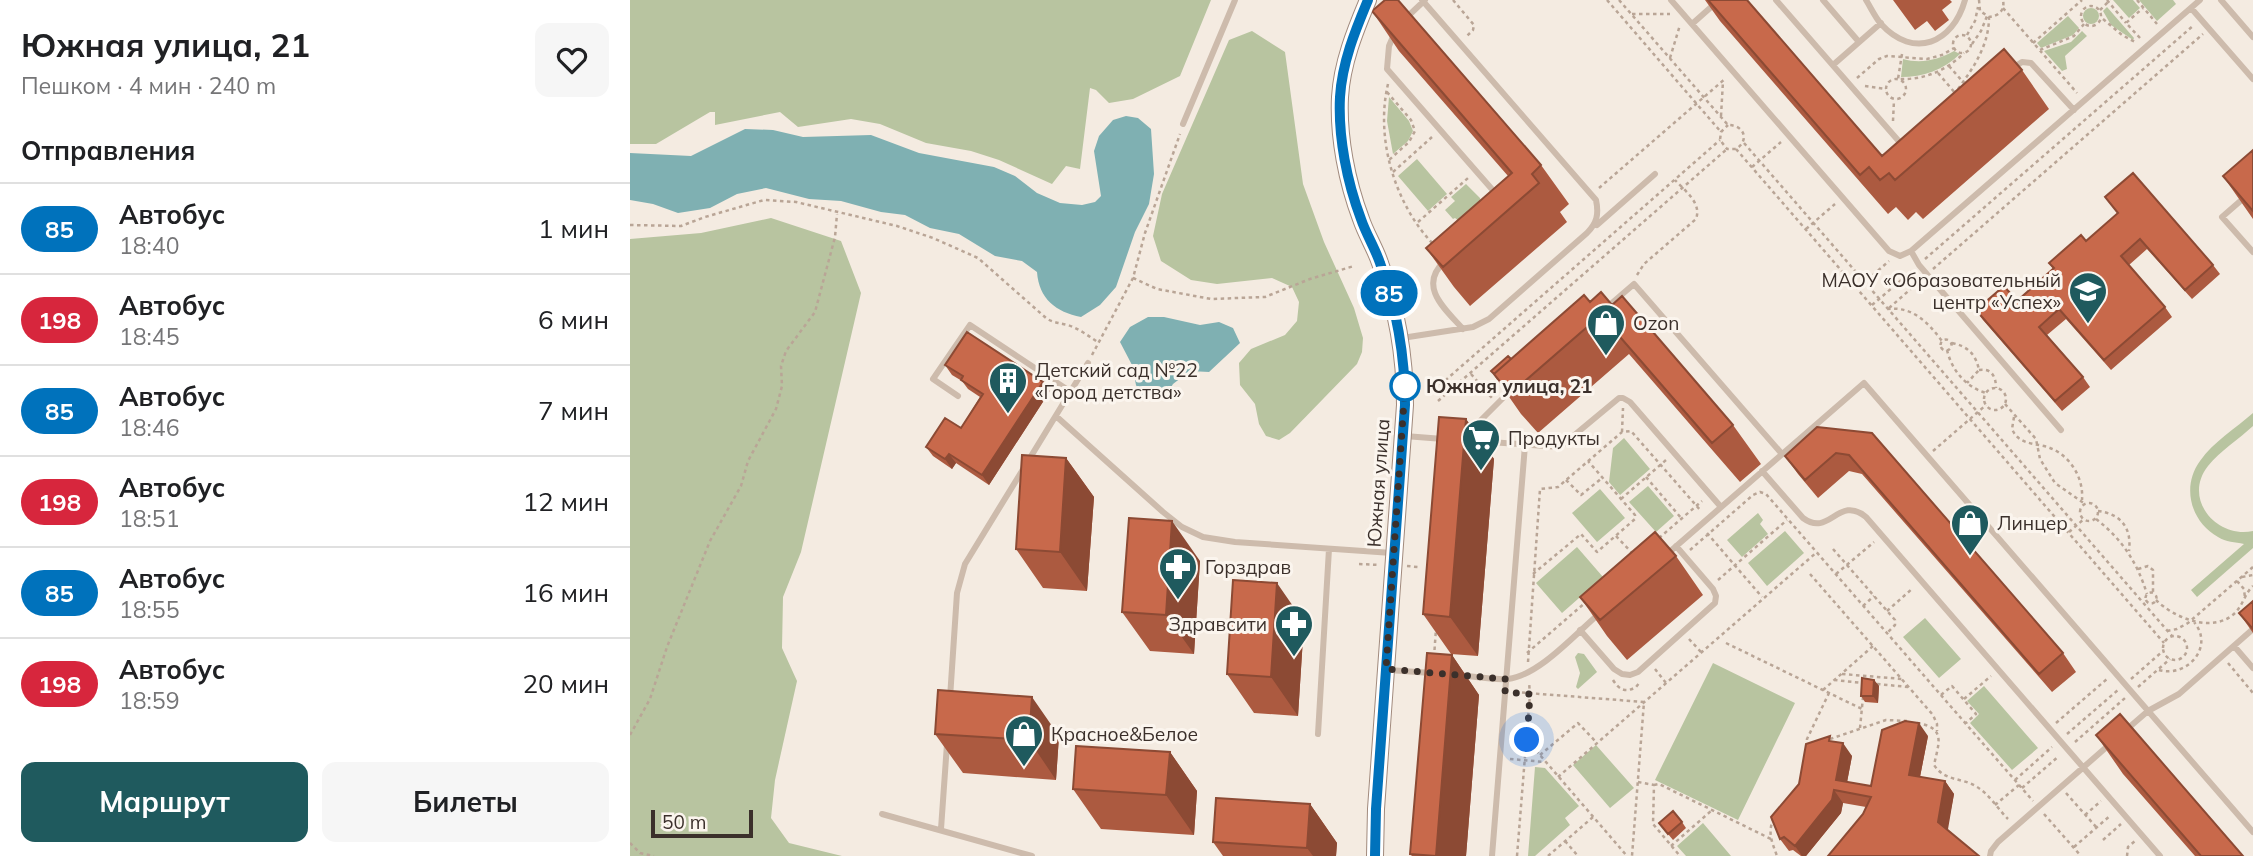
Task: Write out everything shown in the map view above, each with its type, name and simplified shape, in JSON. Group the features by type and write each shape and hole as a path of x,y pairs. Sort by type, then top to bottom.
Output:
{"street":[{"name":"Южная улица","path":"1368,0 1346,60 1340,97 1341,131 1360,218 1380,263 1400,338 1405,374 1375,856"}],"lane":[{"path":"1183,124 1235,0"},
{"path":"1671,0 1889,251 1896,255 1911,251 2200,0"},
{"path":"1692,24 1719,0"},
{"path":"1776,0 1892,134 1909,150"},
{"path":"1823,0 1859,42"},
{"path":"1866,0 1881,23 1904,40 1928,43 1944,36 1957,22 1965,0"},
{"path":"2221,0 2253,37"},
{"path":"1500,201 1387,69 1393,34 1423,1 1596,200 1597,218 1587,233"},
{"path":"2191,8 2253,79"},
{"path":"1833,65 1881,23"},
{"path":"2004,76 2022,62 2031,63 2074,110"},
{"path":"1400,338 1473,327 1489,319 1655,174"},
{"path":"2253,190 2222,217 2253,253"},
{"path":"1911,251 1927,274 2061,430"},
{"path":"1448,258 1437,268 1433,277 1433,290 1463,329"},
{"path":"1602,311 1634,284 1782,454"},
{"path":"958,396 933,379 970,325 1072,392"},
{"path":"950,704 957,593 965,564 1088,363"},
{"path":"1657,563 1864,383 2253,832"},
{"path":"1477,442 1481,420 1517,385"},
{"path":"1465,441 1555,448 1564,445 1615,401 1623,398 1630,402 1721,507"},
{"path":"1057,417 1182,527 1203,537 1394,553"},
{"path":"1403,436 1452,440"},
{"path":"1492,856 1525,445"},
{"path":"1762,471 1811,524 1820,525 1850,509 1858,511 2160,856"},
{"path":"1580,630 1614,669 1622,674 1638,672 1649,663 1715,603 1716,596 1711,587 1676,547"},
{"path":"1318,734 1329,549"},
{"path":"1386,669 1506,679 1522,676 1536,668 1609,605"},
{"path":"1990,856 1994,846 2083,767 2148,711 2179,694 2253,629"},
{"path":"2234,646 2253,668"},
{"path":"941,829 948,732"},
{"path":"882,814 1032,856"}],"path":[{"path":"1453,0 1474,25 1474,30 1459,43"},
{"path":"1607,0 1721,132"},
{"path":"1619,0 1728,125"},
{"path":"1967,35 1975,21 1978,0"},
{"path":"1978,5 1980,11 1988,16 2000,13 2003,0"},
{"path":"2137,0 2164,31"},
{"path":"2033,43 2081,1 2085,8"},
{"path":"2100,10 2108,1 2147,46"},
{"path":"2084,24 2081,18 2085,8 2091,6 2100,10"},
{"path":"2003,8 2084,101"},
{"path":"2126,23 2143,8"},
{"path":"2100,10 2102,18 2122,35 2147,46"},
{"path":"1632,14 1684,14 1670,58"},
{"path":"1898,79 1905,83 1907,91 1902,98 1895,100 1888,96 1886,89 1891,80 1898,79 1923,77 1949,66 1969,50 1988,16"},
{"path":"1956,93 1983,48 1989,30 1988,16"},
{"path":"2084,24 2095,26 2102,18"},
{"path":"1872,305 2201,19"},
{"path":"2040,50 2074,36 2084,24"},
{"path":"1887,309 2210,29"},
{"path":"1954,48 1954,38 1960,34 1967,35"},
{"path":"1967,35 1972,44"},
{"path":"1898,79 1904,40"},
{"path":"1954,48 1964,53"},
{"path":"1850,85 1879,59 1892,55 1927,59 1954,48"},
{"path":"1949,66 1963,82"},
{"path":"1591,195 1733,72"},
{"path":"1937,72 1962,100"},
{"path":"1390,73 1384,123 1389,160 1397,186 1417,223 1448,258"},
{"path":"1721,117 1723,81"},
{"path":"1850,85 1886,89"},
{"path":"1386,92 1411,120 1415,131 1409,142 1389,160"},
{"path":"1892,134 1895,100"},
{"path":"1088,363 1133,278 1145,233 1183,124"},
{"path":"1438,401 1727,149 1736,149 1744,143 1742,129 1736,125 1728,125 1721,132 1720,141 1440,385"},
{"path":"1393,172 1440,131"},
{"path":"1752,167 1789,135"},
{"path":"1720,141 1727,149"},
{"path":"1744,143 2167,631 2185,641 2187,649 2182,658"},
{"path":"1736,149 2164,643"},
{"path":"1696,161 1704,169"},
{"path":"1687,170 1694,178"},
{"path":"1417,223 1476,171"},
{"path":"1634,284 1641,268 1696,219 1698,208 1675,180"},
{"path":"1666,187 1674,196"},
{"path":"1806,229 1842,197"},
{"path":"630,225 681,226 764,200 796,202 837,214 897,226 933,237 978,258 1046,318 1054,323 1065,324 1099,343"},
{"path":"1640,210 1647,218"},
{"path":"630,734 650,699 710,541 741,486 748,461 776,409 782,386 781,366 786,351 815,312 835,237 837,214"},
{"path":"1857,289 1896,255"},
{"path":"1133,278 1157,289 1211,299 1265,297 1310,279 1354,267"},
{"path":"1887,309 1900,307 1929,324 1942,341 1941,346 1947,350 1953,367 1967,383 1986,393"},
{"path":"1506,327 1513,335"},
{"path":"1942,341 1948,339 1966,348 1971,352 1979,370"},
{"path":"1490,341 1497,349"},
{"path":"1947,350 1952,343"},
{"path":"1472,357 1479,365"},
{"path":"1967,383 1979,370"},
{"path":"1979,370 1989,371 1994,375 1996,388"},
{"path":"1470,373 1496,403"},
{"path":"1986,393 1996,388"},
{"path":"1996,388 2005,393 2005,404 2036,439 2040,459 2055,483 2085,504"},
{"path":"1927,456 1986,405 1986,393"},
{"path":"1622,432 1623,398"},
{"path":"1986,405 1996,410 2005,404"},
{"path":"2015,416 2012,424 2014,433 2026,443 2053,450 2070,463 2080,482 2082,500"},
{"path":"1587,600 1527,653 1540,489 1558,487 1622,432 1631,431 1708,519"},
{"path":"1620,499 1674,453"},
{"path":"1533,574 1581,534 1597,552 1635,517 1588,461"},
{"path":"1646,477 1682,519"},
{"path":"1566,480 1581,495 1602,478"},
{"path":"1683,555 1757,492 1766,494 2081,856"},
{"path":"1654,542 1710,494"},
{"path":"2085,504 2093,504 2098,511 2117,516 2124,523 2129,532 2129,551"},
{"path":"2085,504 2080,512 2084,519 2096,519"},
{"path":"2096,519 2098,511"},
{"path":"1711,587 1788,519"},
{"path":"2068,532 2084,519"},
{"path":"2096,519 2129,551 2147,594 2147,602 2156,600"},
{"path":"1700,525 1763,598"},
{"path":"1616,536 1636,558"},
{"path":"1836,574 1876,542"},
{"path":"1833,549 1896,623 1887,633"},
{"path":"1558,777 1817,552"},
{"path":"2138,569 2148,566 2153,570 2153,592 2156,600 2170,612 2205,624 2225,620 2234,615 2253,586"},
{"path":"2167,631 2177,629 2192,619 2253,568"},
{"path":"1810,574 1936,719 1939,738 1934,765 1938,770 1950,779 1978,787 2014,827"},
{"path":"2242,577 2253,575"},
{"path":"1887,611 1922,581"},
{"path":"2237,581 2244,589 2245,598"},
{"path":"2147,594 2153,592"},
{"path":"1863,606 1874,596"},
{"path":"1433,673 1437,618"},
{"path":"2158,670 2172,672 2189,666 2195,660 2201,643 2198,626 2192,619"},
{"path":"1684,632 1701,652"},
{"path":"2015,780 2163,650 2164,643 2172,636"},
{"path":"1726,643 1862,709"},
{"path":"1823,690 1873,646"},
{"path":"2163,650 2170,659"},
{"path":"2222,656 2253,693"},
{"path":"2182,658 2198,677"},
{"path":"2067,749 2170,659 2182,658"},
{"path":"1649,663 1666,683"},
{"path":"1964,700 1998,669"},
{"path":"2050,729 2115,672"},
{"path":"1841,674 1902,679"},
{"path":"1834,680 1864,683"},
{"path":"1875,684 1908,687"},
{"path":"1941,695 1952,686 1976,714 1966,723"},
{"path":"1625,701 1626,691"},
{"path":"1505,692 1644,702"},
{"path":"1814,746 1808,751 1807,739 1829,693"},
{"path":"1517,856 1530,694"},
{"path":"1860,729 1863,696"},
{"path":"1627,855 1638,782 1644,702"},
{"path":"1823,741 1893,719 1926,725 1937,731"},
{"path":"1540,755 1578,723 1597,743"},
{"path":"1527,740 1627,855"},
{"path":"1995,805 2061,754 2065,760"},
{"path":"1500,759 1546,762"},
{"path":"1638,782 1659,784 1770,839"},
{"path":"1654,785 1652,821 1680,856"},
{"path":"2061,787 2096,828"},
{"path":"2085,815 2108,795"},
{"path":"2074,848 2119,808"},
{"path":"1671,846 1712,810"},
{"path":"1776,814 1770,829 1770,839 1777,856"},
{"path":"1548,856 1593,817"},
{"path":"2102,840 2128,818"},
{"path":"2127,856 2128,847 2142,835"},
{"path":"1565,841 1578,856"},
{"path":"630,843 640,853 654,856"}],"green space":[{"path":"630,0 1211,0 1180,76 1133,99 1109,103 1096,90 1090,88 1080,169 1066,166 1052,184 999,160 971,151 926,143 880,124 851,119 798,127 780,112 715,125 715,112 710,112 656,144 630,144"},
{"path":"2113,0 2133,0 2140,8 2129,18"},
{"path":"2139,0 2173,0 2176,4 2157,21"},
{"path":"2107,7 2133,40 2111,25 2103,11"},
{"path":"2088,8 2094,8 2099,16 2097,22 2088,24 2083,19 2083,13"},
{"path":"2068,16 2079,28 2073,35 2041,48 2037,43"},
{"path":"1252,31 1285,52 1303,184 1324,242 1354,308 1363,338 1362,352 1357,364 1290,433 1279,440 1266,436 1259,424 1255,404 1240,385 1239,363 1251,349 1285,335 1297,321 1299,302 1292,287 1272,278 1217,284 1191,280 1161,261 1153,236 1162,194 1229,40"},
{"path":"2082,31 2087,36 2065,56 2067,69 2062,71 2044,51 2071,42"},
{"path":"1954,51 1960,54 1940,68 1917,76 1901,77 1903,59 1929,60"},
{"path":"1389,97 1409,121 1413,131 1408,141 1393,154 1387,121"},
{"path":"1417,159 1447,194 1428,211 1398,176"},
{"path":"1466,184 1480,198 1481,203 1459,221 1453,219 1445,210 1455,201 1451,197"},
{"path":"771,218 841,241 861,293 801,552 783,597 782,648 797,681 775,780 771,818 789,843 842,856 630,856 630,239 701,233"},
{"path":"2253,413 2253,426 2208,466 2201,479 2199,491 2201,503 2216,523 2240,532 2253,531 2253,548 2197,597 2191,590 2244,544 2221,539 2201,522 2195,513 2190,493 2194,471 2211,448"},
{"path":"1624,438 1650,469 1620,495 1609,482 1613,448"},
{"path":"1648,486 1674,516 1656,532 1629,502"},
{"path":"1600,489 1625,518 1597,542 1572,513"},
{"path":"1758,513 1763,520 1760,524 1768,534 1742,557 1727,540"},
{"path":"1785,531 1804,553 1767,586 1748,563"},
{"path":"1577,547 1603,577 1562,613 1536,583"},
{"path":"1925,618 1961,659 1939,678 1903,637"},
{"path":"1578,653 1584,654 1597,672 1578,689 1576,687 1580,673 1575,657"},
{"path":"1713,663 1795,703 1738,820 1655,780"},
{"path":"1984,686 2038,748 2012,770 1970,723 1979,714 1967,701"},
{"path":"1596,745 1634,788 1610,808 1573,765"},
{"path":"1535,767 1545,768 1579,806 1565,818 1570,825 1535,856 1528,856"},
{"path":"1703,823 1731,856 1686,856 1677,846"}],"water":[{"path":"1126,116 1138,118 1151,129 1154,174 1149,204 1135,232 1116,287 1100,305 1081,317 1064,312 1050,303 1041,290 1037,272 1022,261 995,256 959,234 930,228 905,215 881,212 841,201 809,199 766,188 737,194 710,208 678,213 653,204 630,200 630,153 691,156 745,129 773,130 803,137 871,135 919,153 994,167 1015,176 1037,193 1060,203 1082,205 1095,202 1101,196 1094,151 1099,136 1113,120"},
{"path":"1148,317 1164,317 1200,325 1219,322 1233,328 1240,343 1209,372 1190,371 1173,384 1165,397 1153,401 1142,398 1132,365 1120,342 1130,327"}],"building":[{"path":"1385,0 1398,0 1541,165 1532,174 1539,183 1443,267 1426,248 1512,173 1372,11"},
{"path":"1708,0 1747,0 1882,156 2004,49 2022,70 1895,180 1889,173 1880,180 1869,167 1860,175"},
{"path":"2253,150 2253,211 2223,176"},
{"path":"2133,173 2213,265 2185,290 2140,239 2121,256 2165,307 2104,360 2059,309 2039,327 2083,377 2055,401 1976,310 2004,286 2017,301 2054,268 2049,263 2081,235 2086,241 2118,213 2105,197"},
{"path":"1601,292 1612,305 1622,296 1733,425 1712,443 1601,315 1510,394 1494,374 1584,295 1590,302"},
{"name":"Детский сад №22 «Город детства»","path":"967,332 1043,382 982,475 949,454 945,459 926,447 945,418 961,428 983,394 961,380 963,376 945,365"},
{"path":"1508,356 1511,359 1494,374 1491,371"},
{"path":"1439,417 1466,419 1450,617 1423,614"},
{"path":"1817,427 1872,433 2063,653 2039,674 1849,455 1836,453 1805,480 1785,456"},
{"path":"1022,455 1066,458 1060,552 1016,549"},
{"path":"1129,518 1172,521 1166,615 1122,612"},
{"path":"1655,532 1676,556 1600,620 1580,597"},
{"path":"1233,580 1277,583 1271,677 1227,674"},
{"path":"2253,601 2253,629 2239,613"},
{"path":"1427,653 1452,655 1436,856 1410,854"},
{"path":"1862,678 1874,680 1873,696 1861,696"},
{"path":"938,690 1032,697 1029,740 935,734"},
{"path":"2120,714 2243,856 2201,856 2096,735"},
{"path":"1905,721 1919,723 1909,775 1945,781 1938,822 1979,856 1828,856 1863,814 1871,797 1834,790 1832,800 1795,846 1784,837 1780,839 1771,817 1799,784 1806,744 1830,736 1829,741 1843,743 1836,780 1871,786 1882,730"},
{"path":"1076,746 1170,752 1166,795 1073,789"},
{"path":"1216,798 1310,804 1307,848 1213,842"},
{"path":"1673,811 1682,822 1668,834 1659,823"}],"bus line":[{"name":"85","path":"1368,0 1346,60 1340,97 1341,131 1354,199 1380,263 1395,313 1405,374 1375,856"}],"place":[{"name":"МАОУ «Образовательный центр «Успех»","path":"2088,325"},
{"name":"Ozon","path":"1606,357"},
{"name":"Южная улица, 21","path":"1405,386"},
{"name":"Детский сад №22 «Город детства»","path":"1008,415"},
{"name":"Продукты","path":"1481,472"},
{"name":"Линцер","path":"1970,557"},
{"name":"Горздрав","path":"1178,601"},
{"name":"Здравсити","path":"1294,658"},
{"name":"Красное&Белое","path":"1024,768"}],"route":[{"path":"1405,386 1386,669 1506,679 1505,692 1530,694 1527,740"}]}
